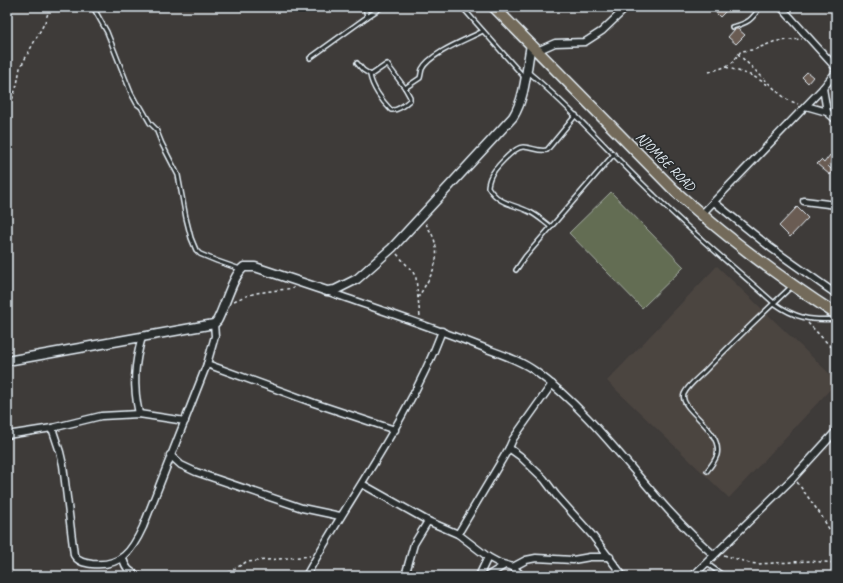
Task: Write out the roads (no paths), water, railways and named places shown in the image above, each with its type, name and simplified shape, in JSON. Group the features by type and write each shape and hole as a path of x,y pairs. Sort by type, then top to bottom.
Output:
{"highway":[{"name":"NJOMBE ROAD","path":"494,7 676,192 701,215 731,240 836,314"}],"street":[{"path":"327,291 336,290 357,279 392,248 513,116 522,98 526,74 534,48 555,43 585,42 594,37 626,8 630,7"},
{"path":"781,7 836,68"},
{"path":"701,215 823,88 836,72"},
{"path":"823,88 827,112"},
{"path":"806,106 827,112 836,120"},
{"path":"804,201 836,205"},
{"path":"714,202 772,248 836,294"},
{"path":"7,361 214,324 218,321 231,288 241,269 244,267 256,267 442,331 511,359 533,370 552,384 588,417 667,510 689,533 716,553"},
{"path":"52,428 63,465 74,555 79,561 98,565 114,562 123,558 138,537 185,421 207,364 215,336 214,324"},
{"path":"306,576 340,516 362,484 395,430 429,364 442,331"},
{"path":"139,414 134,376 142,337"},
{"path":"207,364 314,403 395,430"},
{"path":"458,534 513,439 552,384"},
{"path":"7,435 52,428 101,416 139,414 185,421"},
{"path":"693,576 794,477 836,432"},
{"path":"509,448 520,456 544,479 610,557 623,576"},
{"path":"170,455 181,465 196,472 302,508 340,516"},
{"path":"362,484 428,522 458,534 488,557 513,568 522,576"},
{"path":"405,576 414,544 428,522"},
{"path":"479,576 488,557"},
{"path":"513,568 526,560 536,558 573,560 590,557 610,557"},
{"path":"123,558 126,568 139,576"},
{"path":"487,576 505,565"}],"lane":[{"path":"93,7 107,32 131,93 150,123 156,129 178,175 186,218 196,250 200,254 241,269"},
{"path":"365,7 367,17"},
{"path":"310,58 382,7"},
{"path":"462,7 526,74 552,92 642,184 690,230 774,303 784,310 802,318 813,320 836,319"},
{"path":"732,27 750,21 760,7"},
{"path":"405,88 420,78 423,67 440,52 484,31"},
{"path":"357,63 370,75 372,82 384,102 391,110 399,108 410,100 405,88 387,64 370,75"},
{"path":"551,227 533,214 507,204 491,192 488,187 494,171 515,150 521,147 543,151 547,150 576,115"},
{"path":"516,270 525,257 614,154"},
{"path":"707,471 715,461 717,453 716,445 706,426 683,401 684,394 708,367 793,285"},
{"path":"705,563 724,576"}]}
